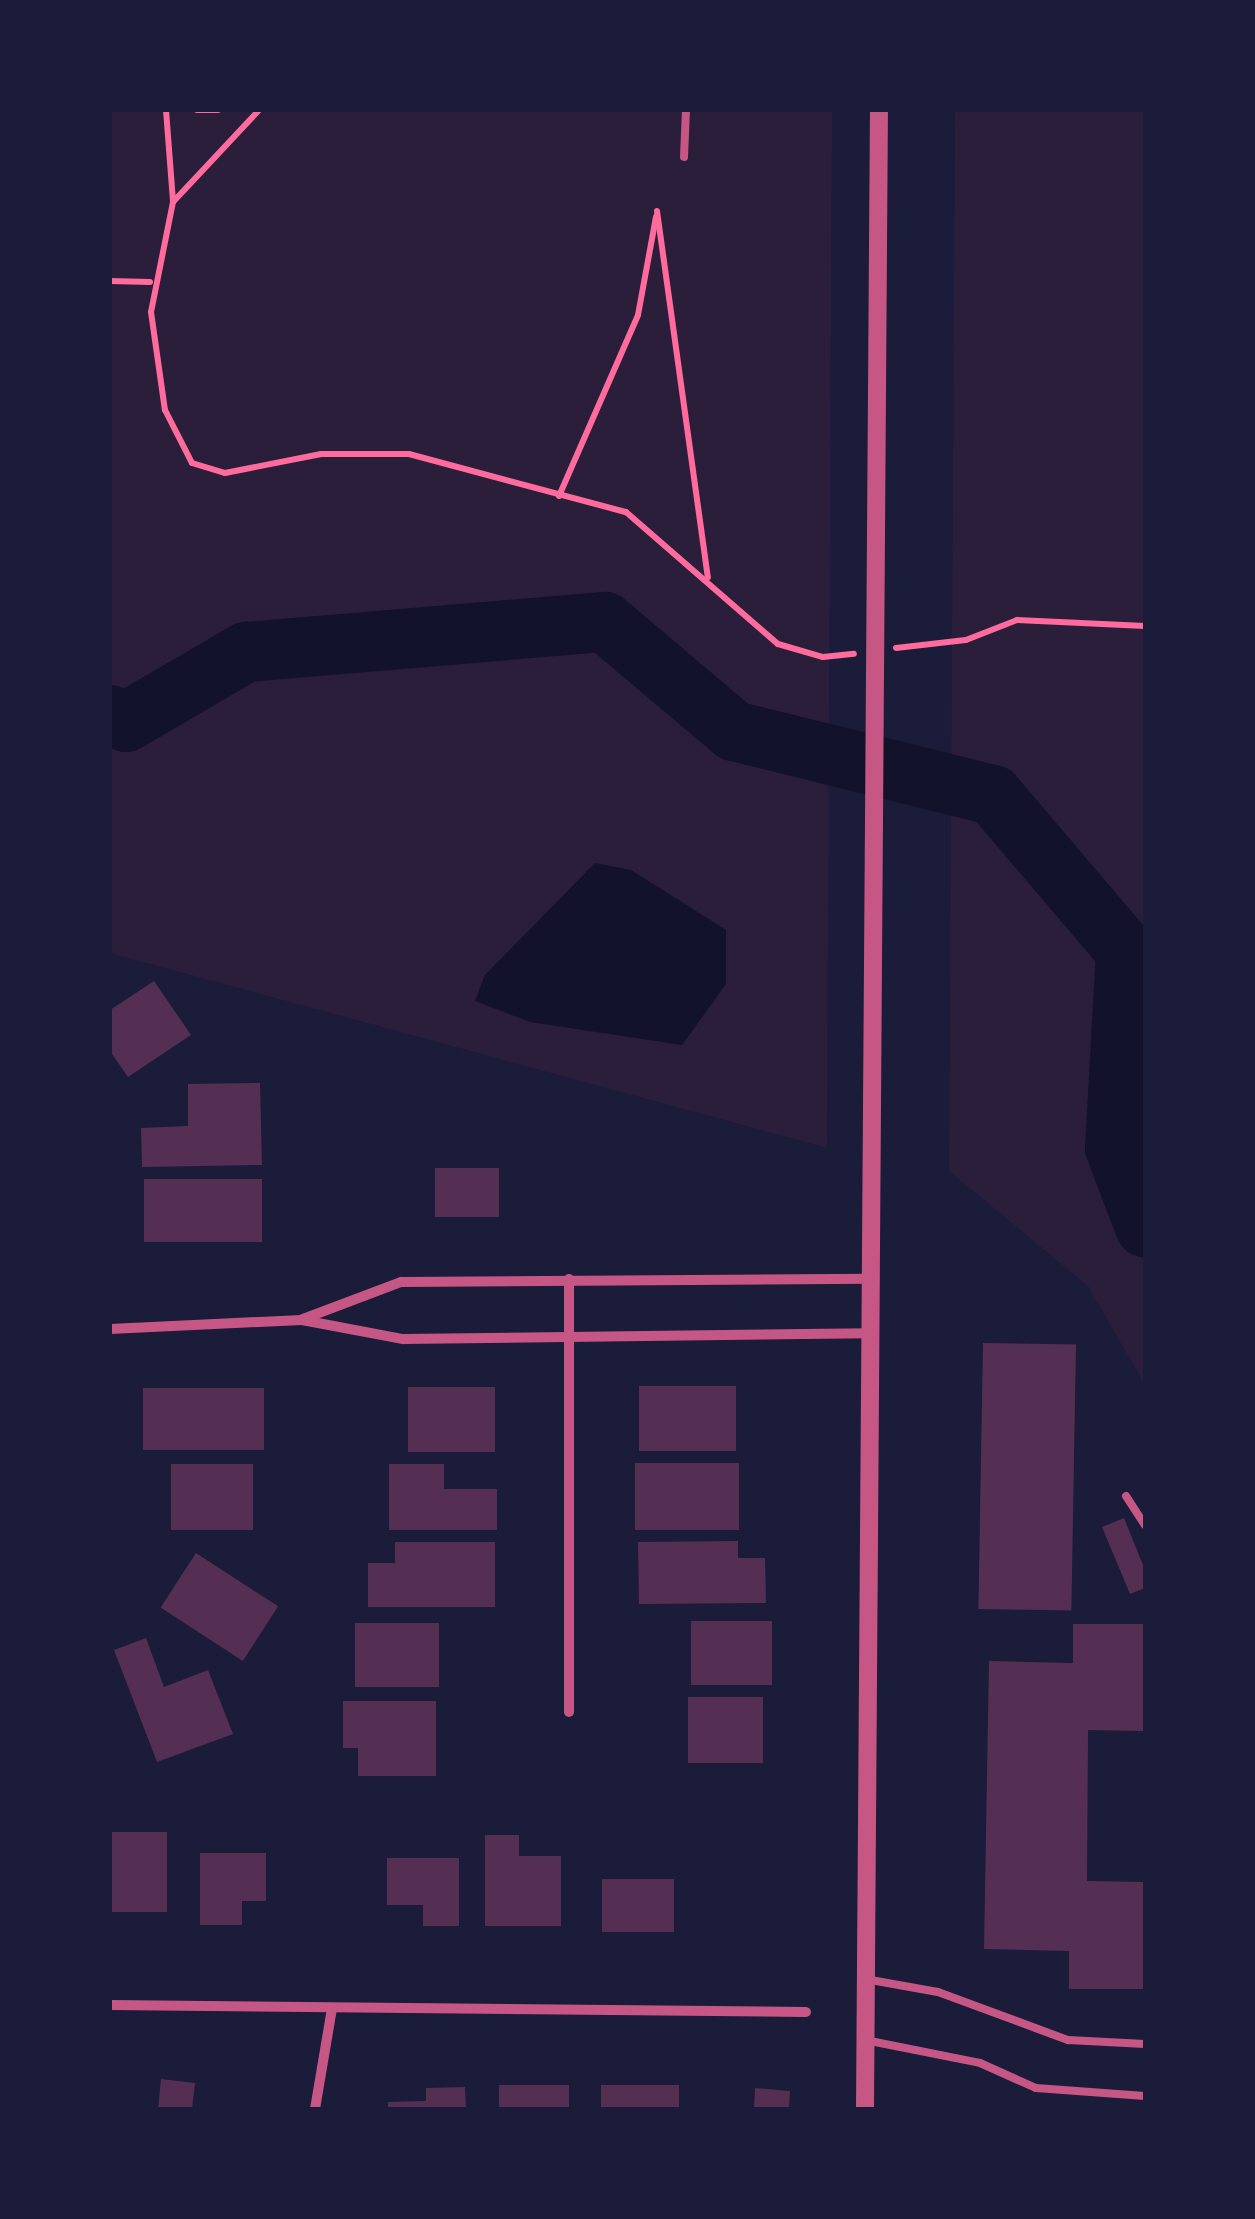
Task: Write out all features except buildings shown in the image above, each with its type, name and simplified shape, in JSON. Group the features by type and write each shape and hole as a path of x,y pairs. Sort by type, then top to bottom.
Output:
{"street":[{"path":"865,2109 879,110"},
{"path":"569,1279 569,1712"},
{"path":"302,1320 402,1282 870,1279"},
{"path":"110,1330 302,1320 403,1339 869,1332"},
{"path":"110,2005 806,2012"},
{"path":"315,2109 332,2009"}],"lane":[{"path":"684,156 686,110"},
{"path":"1126,1496 1145,1525"},
{"path":"864,1978 938,1992 1068,2040 1145,2044"},
{"path":"865,2040 980,2062 1036,2088 1145,2096"}],"path":[{"path":"166,110 173,202 150,282 164,410 192,462 225,473 320,454 408,454 626,512 708,578 778,644 823,658 966,640 1017,620 1145,626"},
{"path":"198,110 218,110"},
{"path":"173,202 258,110"},
{"path":"559,496 638,315 657,211 708,578"},
{"path":"110,281 150,282"}],"shaded area":[{"path":"110,110 832,110 827,1148 110,953"},
{"path":"955,110 1145,110 1145,1385 1088,1286 949,1171"},
{"path":"595,863 631,870 726,930 726,984 682,1045 530,1022 475,1001 485,975"}],"waterway":[{"path":"110,715 126,722 246,652 605,622 734,731 993,795 1126,951 1115,1148 1145,1227"}]}
